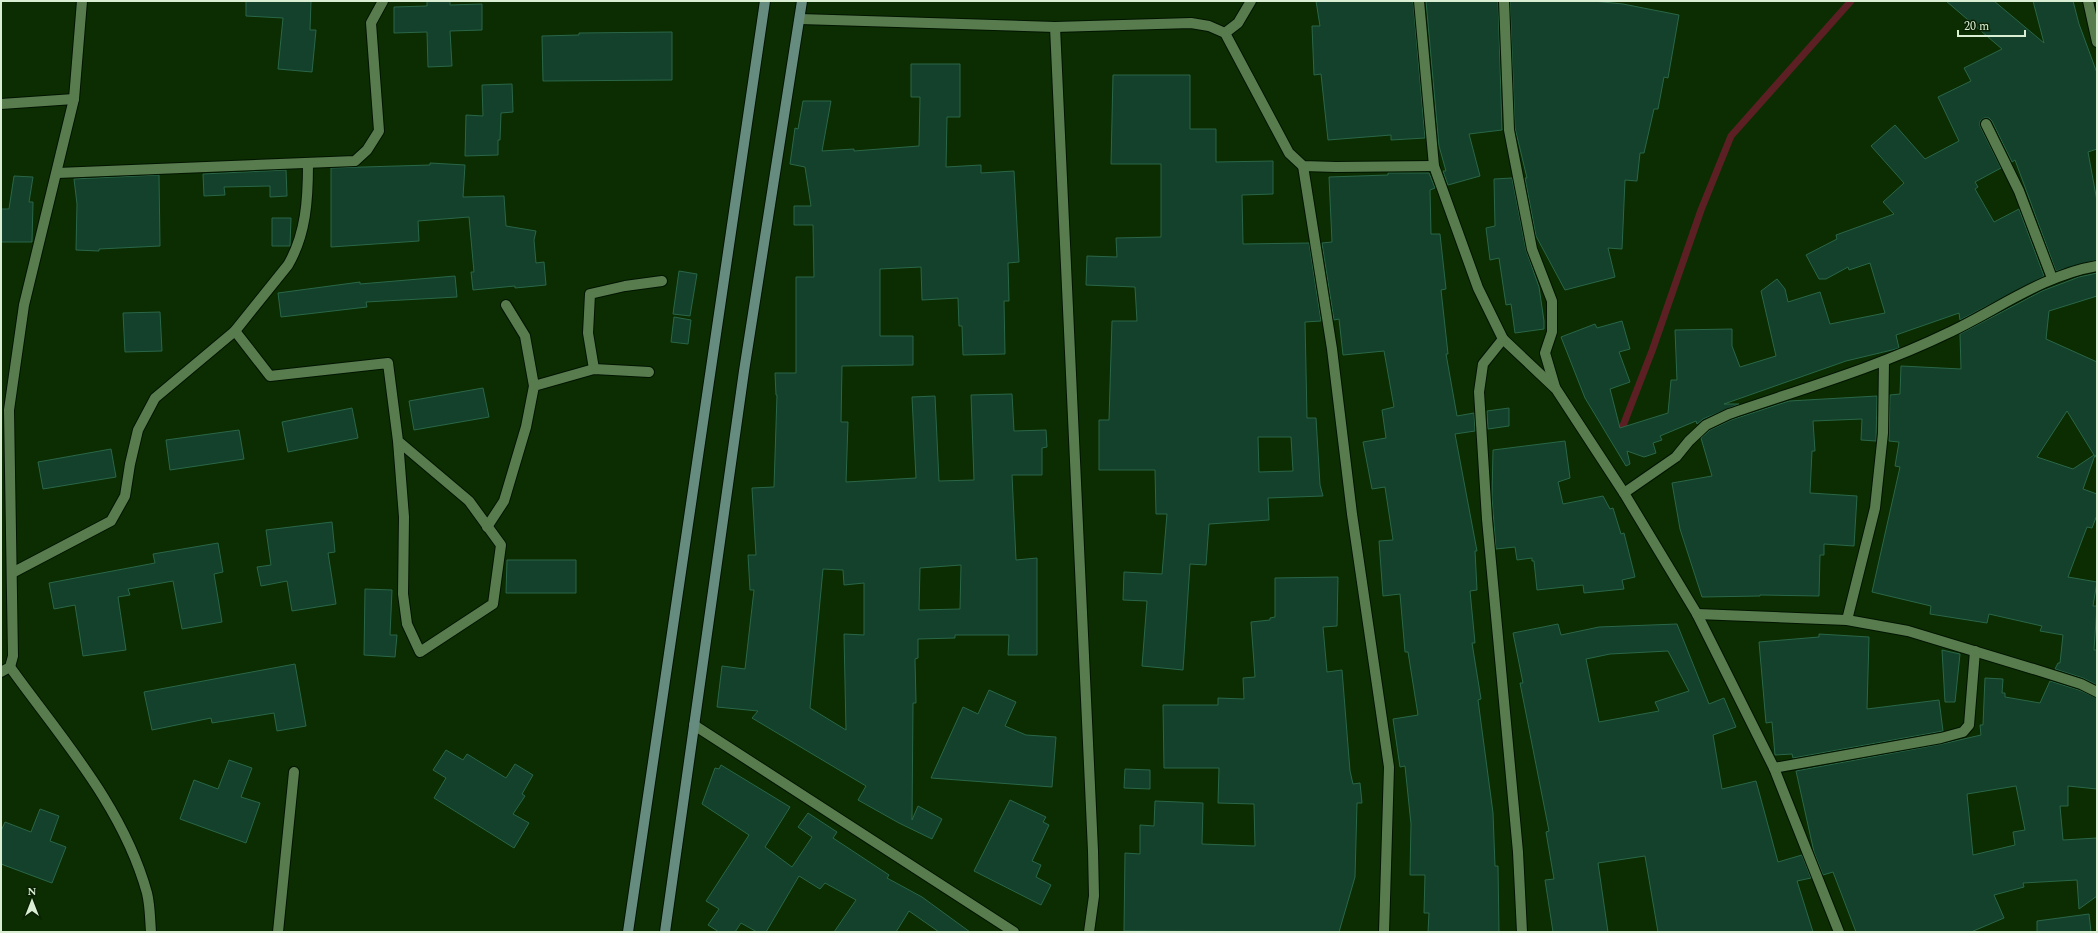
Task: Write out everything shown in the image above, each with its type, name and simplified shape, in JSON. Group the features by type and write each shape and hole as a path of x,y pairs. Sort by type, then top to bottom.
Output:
{"main road":[{"path":"628,932 765,1"},
{"path":"664,932 744,371 802,1"}],"street":[{"path":"1,672 10,667 13,656 12,573 6,462 9,410 24,305 74,99 82,1"},
{"path":"57,173 355,162 367,150 379,131 371,23 382,1"},
{"path":"1225,33 1238,23 1251,1"},
{"path":"1419,1 1434,166 1478,288 1503,339 1556,389 1624,493 1697,614 1774,768 1839,932"},
{"path":"1504,1 1509,130 1532,250 1552,302 1552,332 1545,353 1556,389"},
{"path":"2088,1 2097,42"},
{"path":"800,19 1055,27 1191,23 1208,26 1225,33 1289,152 1303,166 1332,349 1352,514 1389,767 1384,932"},
{"path":"1055,27 1093,851 1094,896 1089,932"},
{"path":"1,104 74,99"},
{"path":"1986,124 2019,191 2052,278"},
{"path":"12,573 111,521 125,496 130,464 138,430 155,398 236,331 288,266 295,254 302,235 308,190 308,164"},
{"path":"1303,166 1434,166"},
{"path":"1624,493 1676,458 1689,441 1706,425 1729,414 1884,361 1948,333 2052,278 2080,269 2097,266"},
{"path":"594,369 588,333 590,294 625,286 662,281"},
{"path":"488,527 504,501 526,427 534,386 525,336 506,305"},
{"path":"236,331 270,376 388,363 398,441 404,517 403,594 407,624 420,652 493,604 501,545 468,501 398,441"},
{"path":"1503,339 1483,364 1479,392 1490,550 1518,852 1522,932"},
{"path":"1847,620 1875,508 1883,433 1884,361"},
{"path":"534,386 594,369 649,372"},
{"path":"1697,614 1847,620 1908,631 2081,684 2097,692"},
{"path":"1774,768 1941,738 1963,732 1969,725 1975,651"},
{"path":"10,667 107,800 118,820 139,866 147,894 151,932"},
{"path":"694,725 1002,929 1014,932"},
{"path":"278,932 294,772"}],"building":[{"path":"246,1 311,1 310,30 316,30 312,72 278,69 283,18 246,16"},
{"path":"427,1 450,1 450,5 482,4 482,30 450,31 452,66 428,67 427,32 394,33 394,7 427,6"},
{"path":"1316,1 1413,1 1425,138 1391,140 1391,135 1328,140 1321,74 1314,75 1312,26 1320,26"},
{"path":"1426,1 1498,1 1502,130 1469,134 1480,176 1448,185 1443,171 1446,171 1439,146"},
{"path":"1510,1 1593,1 1623,4 1679,15 1668,78 1664,77 1658,109 1654,109 1644,153 1640,153 1637,181 1625,180 1622,249 1608,248 1615,277 1565,290 1536,236 1525,178 1527,178 1515,128"},
{"path":"1946,1 1994,1 2044,43 2033,1 2073,1 2079,24 2097,73 2097,149 2088,152 2097,201 2097,260 2056,271 2015,160 2012,162 1992,121 1989,118 1984,118 1980,121 1980,126 2001,168 1975,182 1978,187 1975,189 1994,222 2019,209 2044,276 1960,320 1959,313 1896,335 1899,348 1846,361 1724,404 1739,404 1703,419 1697,424 1696,421 1660,436 1662,440 1653,443 1656,453 1644,457 1627,451 1630,464 1626,466 1585,398 1561,337 1595,324 1597,328 1622,321 1630,349 1619,352 1630,382 1610,389 1620,428 1668,413 1671,380 1677,380 1675,330 1732,329 1732,346 1740,367 1776,356 1761,291 1777,279 1785,289 1788,302 1820,292 1830,324 1885,313 1870,263 1849,270 1848,267 1826,279 1819,279 1806,255 1837,239 1836,235 1894,214 1883,202 1904,183 1871,146 1895,125 1925,159 1959,141 1938,97 1971,81 1964,68 2002,49"},
{"path":"672,32 672,80 543,81 542,36 579,35 579,33"},
{"path":"911,64 960,64 960,117 947,117 946,167 981,165 981,173 1014,171 1019,262 1008,263 1009,301 1004,301 1005,354 963,355 962,326 959,326 958,298 922,300 921,267 880,269 880,336 913,336 913,365 842,366 841,422 848,422 846,482 916,478 912,397 935,396 939,481 974,480 971,395 1012,394 1014,431 1046,430 1047,447 1042,448 1042,475 1012,475 1016,560 1037,558 1037,655 1008,655 1009,635 955,635 955,638 918,639 918,658 915,659 916,703 913,703 912,820 918,806 942,819 932,839 899,823 858,800 866,786 752,718 758,711 717,707 722,666 745,669 754,590 750,590 748,555 756,555 752,488 774,487 777,395 775,373 796,373 796,277 814,277 813,225 794,225 794,206 811,206 805,167 790,164 795,128 798,129 803,101 831,101 822,151 854,149 854,151 919,146 920,97 911,97","holes":["961,565 960,609 919,610 920,568","823,569 843,570 844,585 864,583 864,635 844,634 846,730 810,708"]},
{"path":"1113,75 1190,75 1190,129 1216,129 1216,162 1273,161 1273,194 1242,195 1243,244 1309,243 1321,321 1305,322 1307,418 1316,418 1320,485 1323,496 1268,498 1269,520 1209,524 1206,565 1190,564 1183,670 1142,666 1147,601 1123,600 1124,572 1162,574 1167,514 1156,514 1155,470 1099,470 1099,420 1109,420 1112,321 1137,321 1135,287 1086,285 1087,256 1117,257 1116,238 1161,237 1161,164 1111,164","holes":["1258,437 1291,437 1293,471 1259,472"]},
{"path":"512,84 513,112 501,113 498,155 465,156 466,115 483,116 482,85"},
{"path":"430,163 465,165 463,197 504,196 506,226 536,231 534,240 536,263 544,262 546,285 473,290 471,272 474,272 469,217 418,221 419,241 331,247 331,168 430,165"},
{"path":"286,170 287,196 270,197 270,186 224,187 225,195 204,196 203,174"},
{"path":"1388,173 1429,173 1435,188 1430,190 1431,234 1440,234 1446,289 1441,290 1448,354 1446,354 1457,416 1474,413 1475,431 1455,434 1477,551 1475,551 1477,590 1470,591 1475,643 1472,643 1481,699 1478,700 1493,813 1495,866 1498,866 1499,932 1428,932 1429,913 1424,913 1425,875 1410,875 1411,824 1405,766 1400,767 1393,719 1418,715 1408,652 1405,652 1400,594 1383,596 1379,541 1393,540 1385,487 1372,489 1363,442 1386,438 1382,410 1394,407 1384,351 1343,355 1339,319 1334,320 1322,243 1332,242 1329,177 1388,175"},
{"path":"159,175 160,246 99,249 99,251 76,250 77,204 74,179"},
{"path":"14,176 33,177 29,202 33,202 32,242 1,242 1,209 9,209"},
{"path":"1512,178 1526,250 1539,287 1544,321 1544,329 1515,333 1511,304 1506,305 1499,258 1490,260 1486,228 1495,226 1494,179"},
{"path":"272,218 291,218 290,246 272,246"},
{"path":"679,271 697,274 690,316 673,314"},
{"path":"2097,273 2097,296 2049,311 2046,339 2097,362 2097,459 2095,455 2083,489 2097,494 2097,515 2092,528 2087,527 2068,577 2097,582 2093,606 2097,606 2094,650 2097,650 2097,685 2083,678 2055,669 2058,663 2060,663 2063,635 2040,631 2042,626 1989,614 1987,623 1930,614 1931,606 1872,592 1900,467 1895,466 1899,442 1889,441 1890,395 1900,394 1901,366 1961,369 1960,334 2042,291 2079,277","holes":["2067,411 2094,455 2073,469 2037,457"]},
{"path":"455,276 457,297 366,302 367,307 281,317 278,293 360,282 360,284"},
{"path":"160,312 162,351 125,352 123,313"},
{"path":"674,317 691,320 688,344 671,342"},
{"path":"483,388 489,417 414,430 409,401"},
{"path":"1877,396 1876,441 1861,440 1862,419 1813,421 1815,451 1812,451 1810,493 1857,496 1854,546 1824,544 1824,555 1820,555 1819,596 1760,595 1702,597 1680,529 1672,483 1712,476 1701,438 1710,430 1731,420 1789,401"},
{"path":"352,408 358,438 288,452 282,422"},
{"path":"1509,408 1509,426 1488,429 1487,411"},
{"path":"239,430 244,459 170,470 166,440"},
{"path":"1565,441 1570,478 1558,482 1563,504 1603,496 1610,509 1613,508 1621,534 1624,533 1635,577 1622,580 1624,589 1584,593 1583,585 1537,590 1534,561 1532,561 1532,558 1517,560 1515,547 1496,549 1492,498 1493,450"},
{"path":"111,449 116,477 43,489 38,462"},
{"path":"332,522 335,552 328,553 336,604 292,611 287,581 261,586 257,567 271,565 266,530"},
{"path":"218,543 223,572 214,574 222,622 182,629 173,581 128,589 130,595 118,597 126,650 83,656 75,605 54,609 49,583 155,563 153,554"},
{"path":"507,560 576,560 576,593 506,593"},
{"path":"1338,577 1337,626 1323,627 1327,672 1342,670 1350,771 1353,784 1360,783 1362,803 1357,803 1355,877 1339,932 1124,931 1125,853 1140,854 1140,825 1154,826 1155,801 1203,803 1202,844 1255,846 1254,804 1218,803 1219,768 1164,768 1163,705 1218,705 1218,698 1244,699 1243,678 1255,677 1251,622 1270,620 1270,618 1275,617 1275,578"},
{"path":"365,589 392,590 390,635 397,635 395,657 364,655"},
{"path":"1558,624 1561,635 1599,627 1677,624 1709,704 1724,698 1736,727 1713,735 1722,789 1756,781 1778,862 1802,855 1811,878 1797,881 1813,932 1658,932 1645,856 1598,863 1608,932 1553,932 1545,880 1554,879 1546,832 1549,831 1520,683 1523,683 1513,633","holes":["1668,651 1689,691 1655,702 1659,711 1599,722 1586,659 1610,654"]},
{"path":"1819,634 1869,637 1867,709 1939,700 1943,731 1793,758 1792,754 1775,755 1772,722 1766,723 1759,642 1819,637"},
{"path":"1942,650 1960,654 1955,702 1945,702"},
{"path":"295,664 306,726 277,731 274,713 212,723 211,718 152,730 144,692"},
{"path":"1985,678 2003,679 2002,693 2005,693 2005,697 2040,703 2050,681 2079,690 2097,698 2097,789 2068,786 2068,806 2060,806 2063,840 2097,838 2097,896 2079,909 2077,880 2023,883 2024,887 1994,895 2004,918 1971,932 1856,932 1833,872 1823,875 1814,852 1796,771 1942,744 1981,735 1980,725 1983,725","holes":["2016,786 2025,830 2013,832 2015,845 1973,855 1967,794"]},
{"path":"989,690 1016,702 1005,726 1026,735 1056,737 1052,787 931,778 963,707 978,714"},
{"path":"446,750 463,760 467,754 506,778 515,764 533,775 522,794 525,796 513,814 529,823 514,848 434,798 446,778 433,770"},
{"path":"229,760 252,768 241,797 260,803 246,843 180,819 194,780 218,789"},
{"path":"721,765 790,807 765,847 792,867 812,837 798,827 808,813 837,832 833,838 889,875 887,878 922,897 970,932 939,932 909,911 896,932 834,932 856,900 825,883 820,889 799,876 766,932 757,932 741,923 735,932 719,932 708,925 719,909 706,901 749,835 702,804 715,768 719,769"},
{"path":"1125,769 1150,770 1150,789 1124,788"},
{"path":"1010,800 1046,817 1043,822 1049,825 1032,861 1041,865 1036,877 1051,885 1041,905 974,871"},
{"path":"40,809 59,816 50,841 66,847 52,883 1,864 1,831 5,822 31,832"},
{"path":"2089,914 2091,932 2037,932 2037,921"}],"waterway":[{"path":"1619,436 1652,351 1701,210 1731,136 1851,1"}]}
